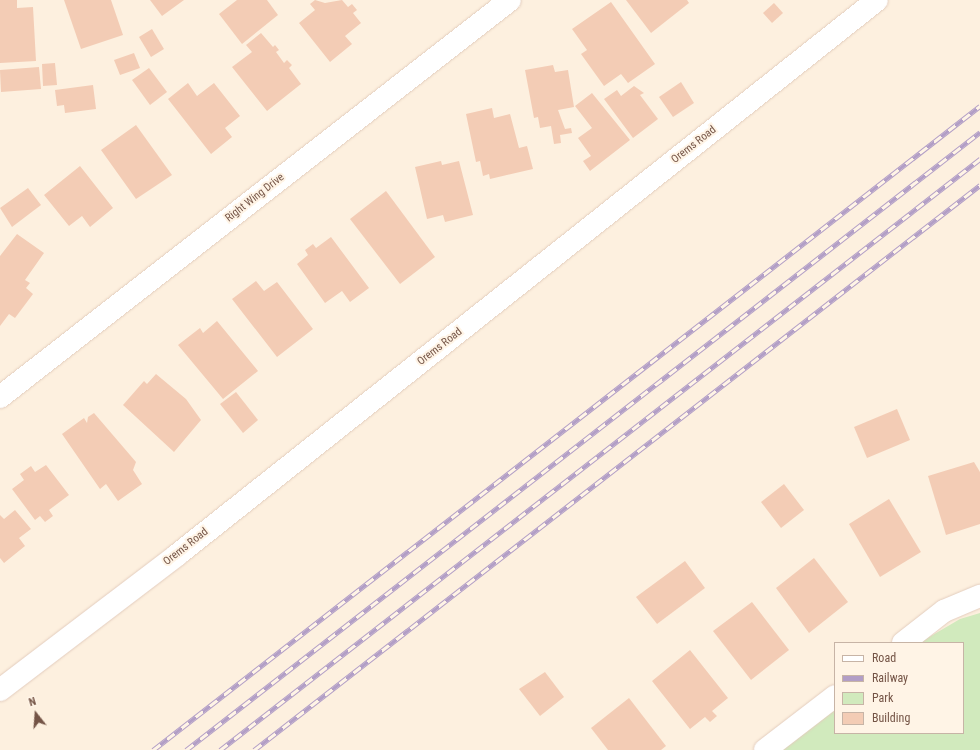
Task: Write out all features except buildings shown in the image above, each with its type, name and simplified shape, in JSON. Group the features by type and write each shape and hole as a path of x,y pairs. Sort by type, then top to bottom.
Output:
{"street":[{"name":"Right Wing Drive","path":"0,396 510,0"},
{"name":"Orems Road","path":"0,690 196,540 877,0"},
{"path":"904,642 944,611 980,596"},
{"path":"765,750 834,697"}],"green space":[{"path":"980,613 980,750 780,750 834,709 834,734 964,734 964,642 921,642 960,619"}],"railway":[{"path":"153,750 980,106"},
{"path":"186,750 980,132"},
{"path":"220,750 980,159"},
{"path":"254,750 980,185"}]}
